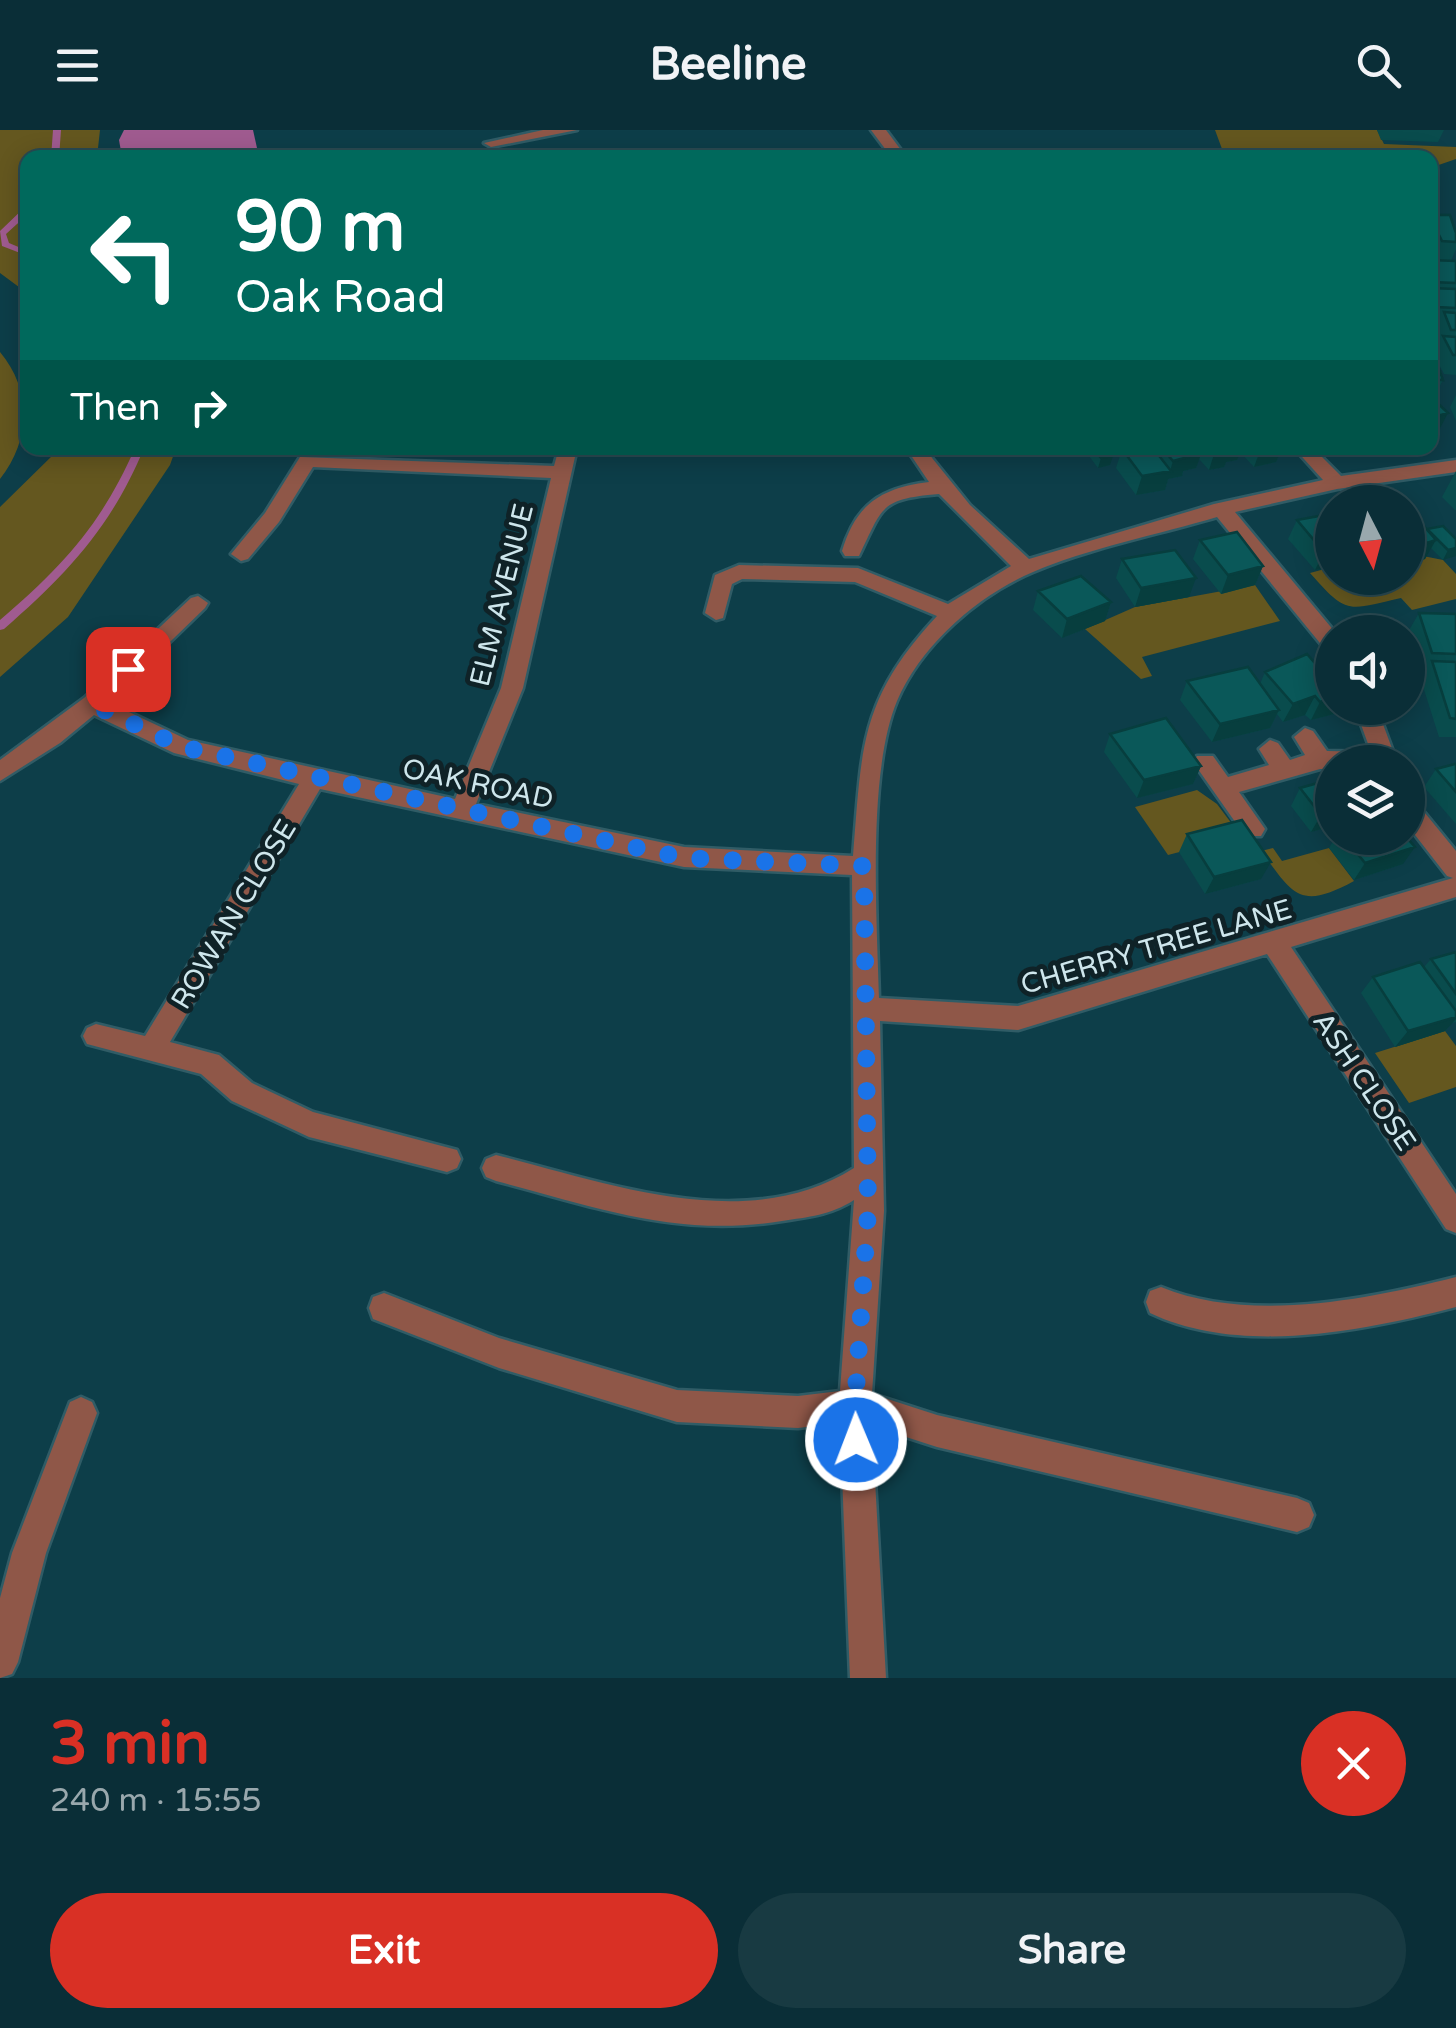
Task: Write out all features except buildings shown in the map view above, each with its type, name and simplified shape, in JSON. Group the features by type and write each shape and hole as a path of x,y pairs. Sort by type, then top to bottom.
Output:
{"street":[{"path":"490,143 570,130"},
{"path":"878,130 894,150"},
{"path":"241,554 272,517 309,455"},
{"path":"324,455 562,472"},
{"name":"ELM AVENUE","path":"462,810 512,688 566,455"},
{"path":"916,455 1025,567"},
{"path":"1310,455 1337,484"},
{"path":"868,1678 855,1405 868,1175 864,866 872,760 884,703 909,660 950,614 1025,567 1221,509 1337,484 1456,466"},
{"path":"852,551 856,534 874,504 883,497 944,487"},
{"path":"1221,509 1315,623"},
{"path":"716,613 722,580 739,572 809,572 858,575 950,614"},
{"path":"0,772 92,704 198,604"},
{"name":"OAK ROAD","path":"92,704 182,747 684,858 864,866"},
{"path":"1305,737 1315,752"},
{"path":"1270,749 1285,770"},
{"path":"1224,788 1315,761"},
{"path":"1205,762 1253,829"},
{"name":"ROWAN CLOSE","path":"152,1048 314,779"},
{"path":"1425,830 1456,869"},
{"name":"CHERRY TREE LANE","path":"866,1009 1018,1018 1274,944 1456,886"},
{"name":"ASH CLOSE","path":"1274,944 1456,1219"},
{"path":"96,1036 209,1064 242,1092 309,1124 447,1159"},
{"path":"496,1168 665,1211 733,1215 829,1200 868,1175"},
{"path":"1161,1302 1184,1313 1306,1322 1390,1309 1456,1292"},
{"path":"384,1308 499,1353 676,1406 798,1412 855,1405 936,1431 1297,1515"},
{"path":"0,1662 29,1553 80,1412"}],"shaded area":[{"path":"0,130 100,130 98,150 20,150 20,288 0,273"},
{"path":"124,130 253,130 257,150 121,150 119,140"},
{"path":"1215,130 1377,130 1384,144 1456,147 1456,159 1438,165 1438,150 1222,150"},
{"path":"0,352 20,390 20,440 0,479"},
{"path":"53,455 174,455 68,617 0,677 0,507"},
{"path":"1425,556 1443,560 1456,574 1456,599 1412,610 1401,598 1358,607 1333,597 1425,595"},
{"path":"1255,585 1280,621 1142,657 1152,676 1141,679 1085,629 1135,607"},
{"path":"1197,790 1217,804 1241,836 1168,855 1135,807"},
{"path":"1273,848 1282,861 1315,852 1315,855 1334,855 1354,881 1321,895 1299,893 1281,878 1261,851"},
{"path":"1445,1031 1456,1046 1456,1087 1409,1103 1375,1053"}],"waterway":[{"path":"56,150 57,130"},
{"path":"20,217 2,234 5,244 20,251"},
{"path":"0,626 82,546 114,501 136,455"}],"route":[{"path":"128,669 92,704 182,747 684,858 864,866 868,1211 856,1440"}]}
